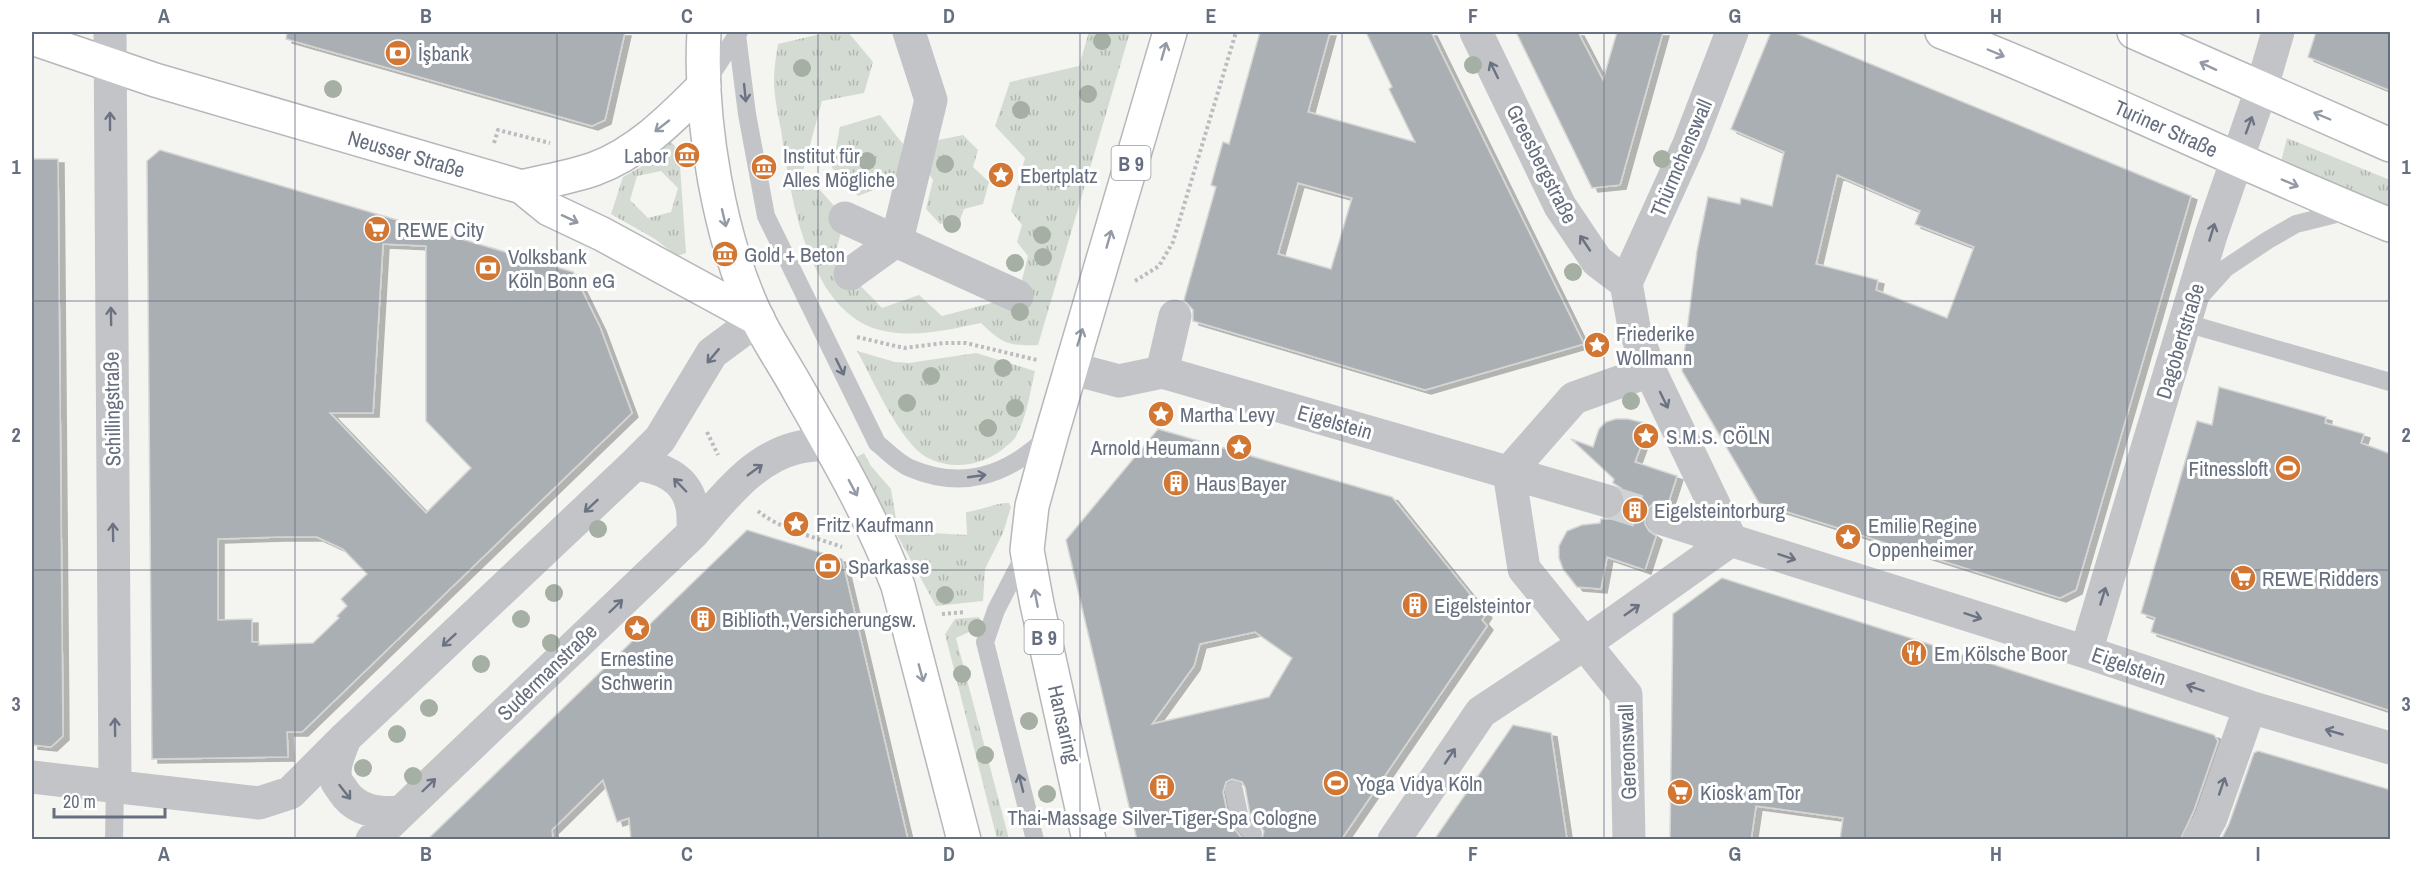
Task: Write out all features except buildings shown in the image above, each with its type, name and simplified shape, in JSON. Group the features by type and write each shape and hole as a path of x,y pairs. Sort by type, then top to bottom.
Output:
{"main road":[{"path":"704,32 704,86 711,160 729,240 758,319 829,443 877,534 898,585 964,840"},
{"name":"B 9","path":"1052,433 1170,32"},
{"name":"Turiner Straße","path":"1942,32 2069,84 2236,160 2391,225"},
{"path":"2150,35 2261,90 2391,145"},
{"name":"Neusser Straße","path":"32,38 155,80 522,187 549,209 602,234 758,319"},
{"path":"522,187 595,169 636,146 669,121 704,86"},
{"name":"Hansaring","path":"1052,433 1032,506 1027,550 1089,840"}],"street":[{"name":"Schillingstraße","path":"110,32 115,786"},
{"path":"897,240 931,100 909,32"},
{"name":"Greesbergstraße","path":"1476,32 1560,206 1597,261 1626,283"},
{"name":"Thürmchenswall","path":"1626,283 1689,144 1732,32"},
{"name":"Dagobertstraße","path":"2086,652 2211,235 2261,90 2278,32"},
{"path":"845,218 1017,296"},
{"path":"842,266 897,240"},
{"path":"1394,840 1480,712 1584,644 1731,540 1650,371 1635,327 1626,283"},
{"path":"1161,357 1175,316"},
{"path":"32,777 259,803 290,793 345,738 635,465 660,439 712,353 758,319"},
{"name":"Eigelstein","path":"1070,368 1119,381 1161,357 1509,472 1607,501"},
{"path":"1584,644 1524,569 1509,472 1574,398 1650,371"},
{"name":"Sudermanstraße","path":"372,840 693,533 733,488 754,469 795,448 829,443"},
{"path":"635,465 663,470 685,487 692,504 693,533"},
{"name":"Eigelstein","path":"1663,519 2086,652 2250,707 2391,748"},
{"name":"Gereonswall","path":"1584,644 1626,695 1629,840"},
{"path":"2199,840 2211,818 2250,707"},
{"path":"345,738 337,760 336,779 346,796 359,807 384,813 400,812"}],"lane":[{"path":"704,86 738,33"},
{"path":"738,33 747,114 766,216 877,442 908,468 950,480 993,474 1027,457 1052,433"},
{"path":"2352,210 2296,224 2268,240 2226,268 2188,315 2391,382"},
{"path":"1027,550 996,610 985,642 1035,840"},
{"path":"114,840 115,786"},
{"path":"1234,790 1240,819 1253,834"}],"path":[{"path":"1132,283 1159,266 1173,242 1236,32"},
{"path":"501,131 550,143"},
{"path":"813,315 842,333 876,343 904,348 966,343 1070,368"},
{"path":"702,422 733,488 764,517 890,565"}],"green space":[{"path":"829,32 848,32 873,62 864,93 822,101 803,171 845,218 834,258 882,308 919,295 942,316 1018,296 1028,256 1017,242 1022,225 1011,211 1025,158 995,126 1010,82 1079,66 1089,32 1130,32 1038,345 1006,342 981,323 927,333 886,332 856,320 829,292 804,241 794,204 775,99 774,80 778,44"},
{"path":"880,115 903,144 896,181 858,196 832,168 840,127"},
{"path":"963,135 978,150 973,167 989,182 983,204 964,209 960,220 940,224 926,209 933,180 925,168 933,141"},
{"path":"2287,138 2390,180 2390,207 2281,162"},
{"path":"669,140 679,151 686,253 677,256 655,239 611,214 623,177 644,165","holes":["661,171 678,188 671,212 648,218 630,200 637,176"]},
{"path":"857,351 895,362 909,363 976,353 1035,371 1020,429 1014,440 993,456 981,461 956,465 932,460 921,454 904,434 889,412"},
{"path":"864,453 871,466 891,489 898,531 967,535 966,512 1009,503 1011,507 1003,533 985,569 983,601 936,606 855,458"},
{"path":"979,617 982,624 976,637 969,632 956,638 1009,839 997,839 945,634 955,619"}],"tunnel":[{"path":"1607,501 1663,519"}],"place":[{"name":"İşbank","path":"398,53"},
{"name":"Labor","path":"687,155"},
{"name":"Institut für Alles Mögliche","path":"764,167"},
{"name":"Ebertplatz","path":"1001,175"},
{"name":"REWE City","path":"377,229"},
{"name":"Gold + Beton","path":"725,254"},
{"name":"Volksbank Köln Bonn eG","path":"488,268"},
{"name":"Friederike Wollmann","path":"1597,345"},
{"name":"Martha Levy","path":"1161,414"},
{"name":"S.M.S. CÖLN","path":"1646,436"},
{"name":"Arnold Heumann","path":"1239,447"},
{"name":"Fitnessloft","path":"2288,468"},
{"name":"Haus Bayer","path":"1176,483"},
{"name":"Eigelsteintorburg","path":"1635,510"},
{"name":"Fritz Kaufmann","path":"796,524"},
{"name":"Emilie Regine Oppenheimer","path":"1848,537"},
{"name":"Sparkasse","path":"828,566"},
{"name":"REWE Ridders","path":"2243,578"},
{"name":"Eigelsteintor","path":"1415,605"},
{"name":"Biblioth.,Versicherungsw.","path":"703,619"},
{"name":"Ernestine Schwerin","path":"637,628"},
{"name":"Em Kölsche Boor","path":"1914,653"},
{"name":"Yoga Vidya Köln","path":"1336,783"},
{"name":"Thai-Massage Silver-Tiger-Spa Cologne","path":"1162,787"},
{"name":"Kiosk am Tor","path":"1680,792"}]}
